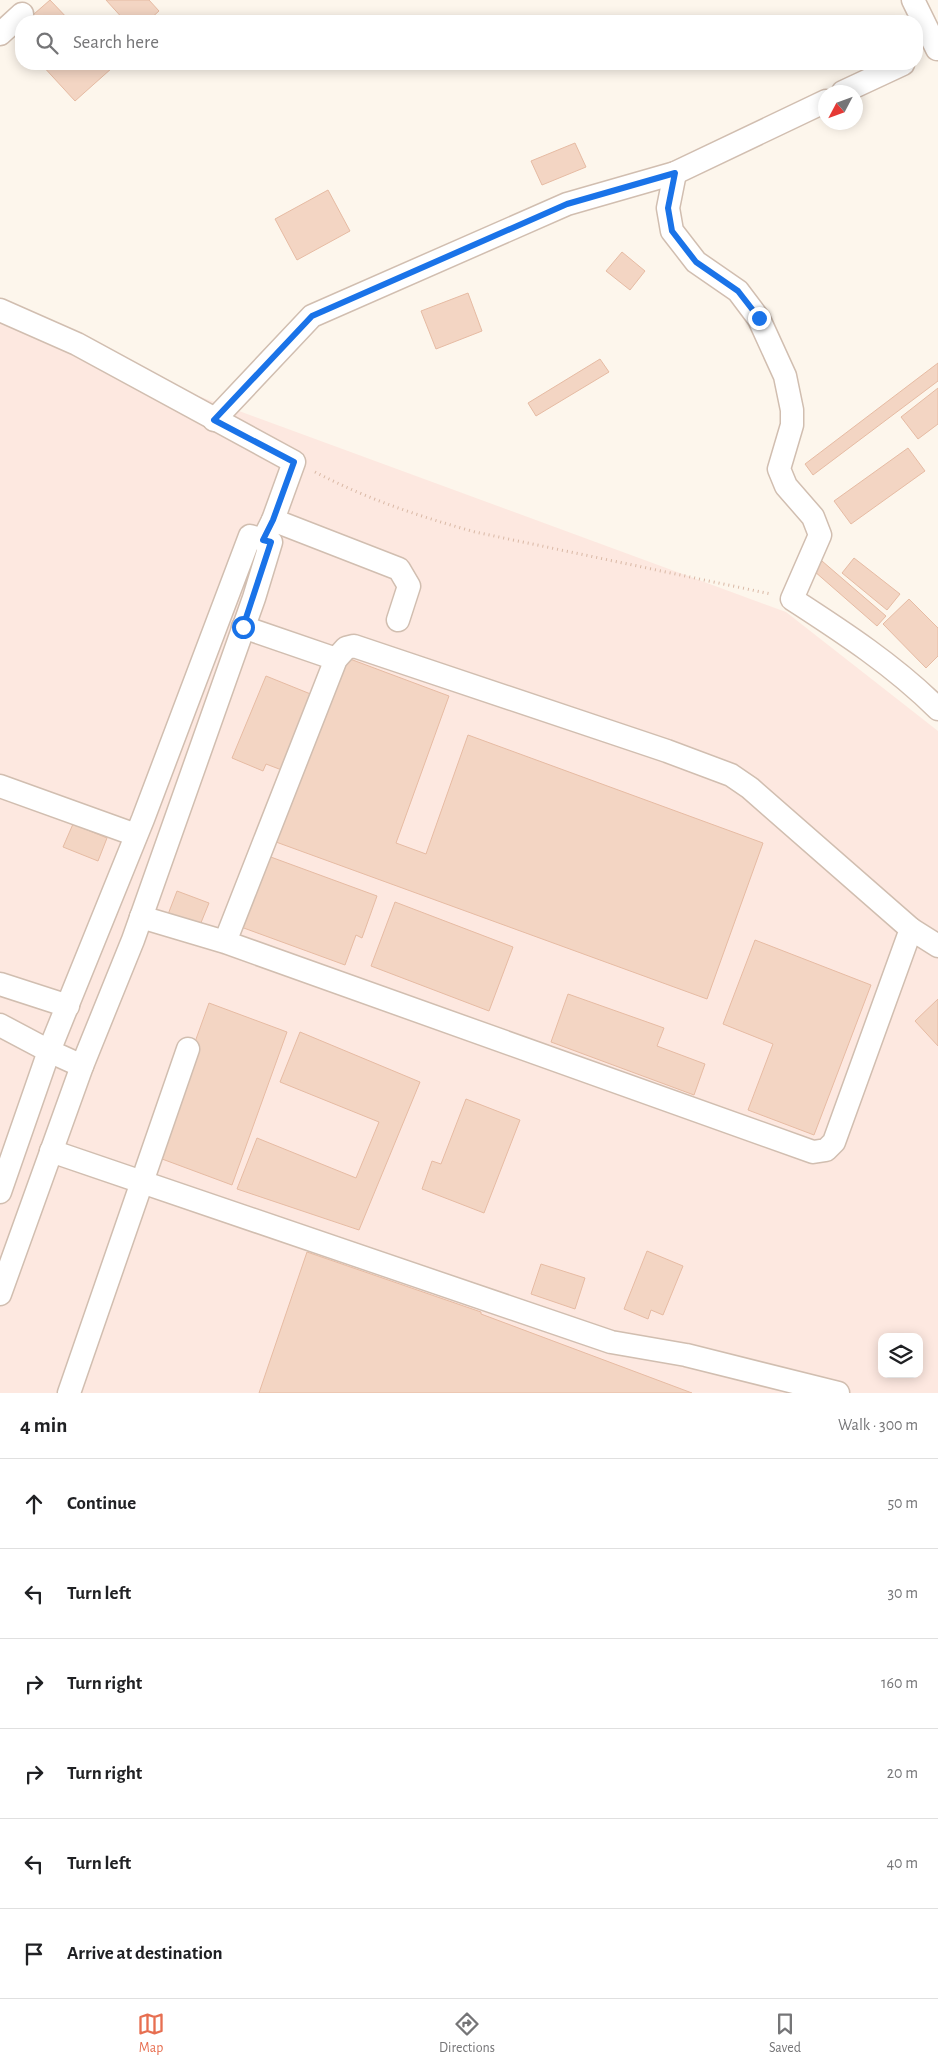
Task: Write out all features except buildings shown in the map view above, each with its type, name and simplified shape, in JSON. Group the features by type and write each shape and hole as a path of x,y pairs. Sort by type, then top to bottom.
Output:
{"street":[{"path":"913,0 918,15"},
{"path":"0,34 15,20"},
{"path":"923,29 931,52"},
{"path":"858,85 891,70"},
{"path":"214,420 312,316 567,204 675,173 818,105"},
{"path":"675,173 668,208 672,231 696,262 738,291 759,318 785,376 792,410 792,425 779,469 786,486 814,516 820,535 792,599 852,637 889,666 938,710"},
{"path":"0,310 77,344 294,462 268,530 271,542 243,627 134,940 82,1066 0,1294"},
{"path":"0,1192 49,1051 136,835 250,536 268,530 399,569 409,586 398,620"},
{"path":"243,627 336,659"},
{"path":"225,942 336,659 346,648 354,646 640,742 731,775 750,788 911,929 938,946"},
{"path":"0,786 136,835"},
{"path":"142,917 225,942 813,1152 826,1150 834,1142 911,929"},
{"path":"100,926 134,940"},
{"path":"0,984 68,1006"},
{"path":"0,1025 82,1066"},
{"path":"69,1393 188,1049"},
{"path":"51,1151 611,1342 686,1355 838,1393"}],"path":[{"path":"294,462 356,493 426,518 475,532 792,599"}],"shaded area":[{"path":"0,323 786,612 938,731 938,1393 0,1393"}],"route":[{"path":"243,627 271,542 263,540 273,520 294,462 214,420 312,316 567,204 675,173 668,208 672,231 696,262 738,291 759,318"}]}
